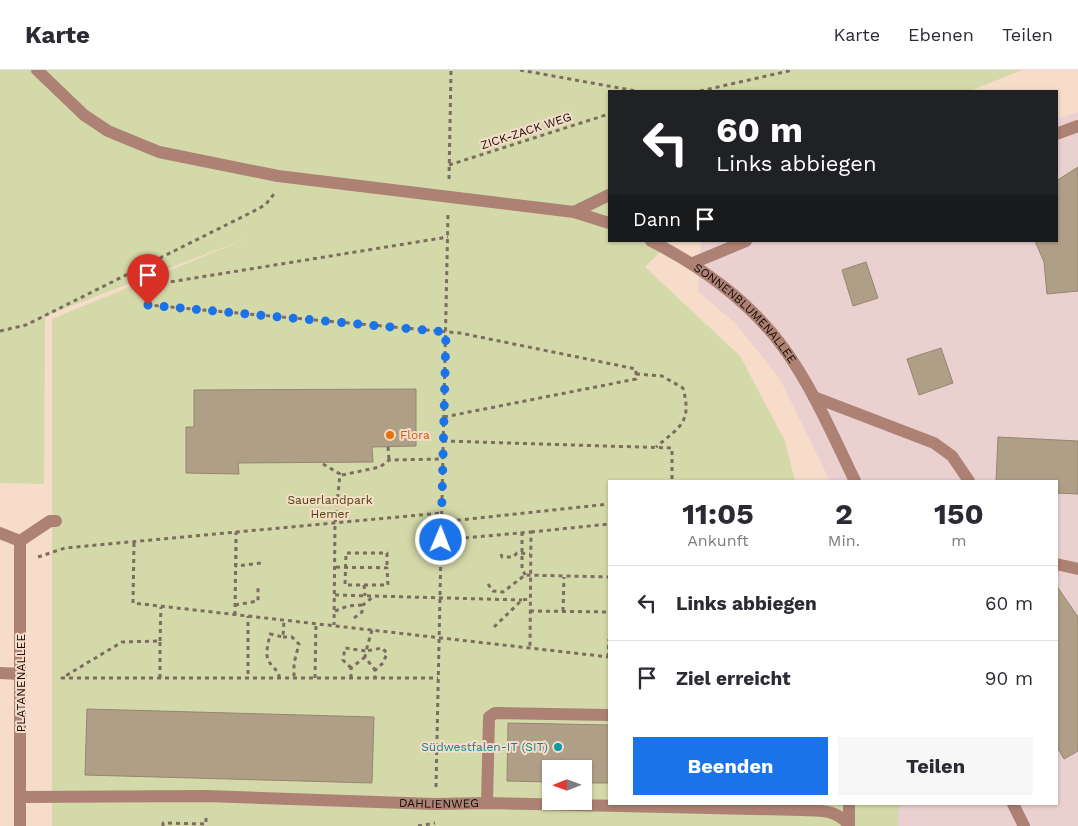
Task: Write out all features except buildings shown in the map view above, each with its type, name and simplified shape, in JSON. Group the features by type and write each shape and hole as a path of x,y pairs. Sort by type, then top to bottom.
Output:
{"street":[{"path":"37,70 92,120 116,135 159,152 278,176 574,212 608,223"},
{"path":"1058,133 1078,126"},
{"path":"574,212 608,195"},
{"path":"693,263 744,242"},
{"name":"SONNENBLUMENALLEE","path":"656,244 693,263 743,304 769,330 784,348 814,398 855,480"},
{"path":"814,398 934,443 952,456 968,480"},
{"path":"0,533 20,541 50,521 56,521"},
{"name":"PLATANENALLEE","path":"20,541 20,826"},
{"path":"1058,564 1078,569"},
{"path":"0,673 21,674"},
{"path":"487,803 489,717 495,713 608,714"},
{"name":"DAHLIENWEG","path":"21,797 207,796 435,804 487,803 828,811 840,815 849,826"},
{"path":"849,805 849,826"},
{"path":"1014,805 1024,826"}],"path":[{"path":"450,153 451,70"},
{"path":"520,70 630,90"},
{"path":"704,90 793,70"},
{"name":"ZICK-ZACK WEG","path":"449,165 608,114"},
{"path":"0,331 26,325 258,209"},
{"path":"444,417 636,379 636,370 446,332 148,305 145,286 448,237"},
{"path":"435,804 447,263"},
{"path":"636,374 662,376 683,388 688,406 685,419 675,432 656,447"},
{"path":"443,441 672,448 672,480"},
{"path":"388,447 389,460"},
{"path":"342,475 380,467 389,460 443,459"},
{"path":"323,464 340,474 334,524 336,567 334,625"},
{"path":"441,522 608,504"},
{"path":"20,562 65,548 442,513"},
{"path":"441,540 608,524"},
{"path":"522,532 522,568 525,575"},
{"path":"530,648 531,532"},
{"path":"235,615 236,533"},
{"path":"134,543 133,603 608,657"},
{"path":"387,552 388,585 345,585 346,567 346,553 387,552"},
{"path":"501,554 502,557 513,557 518,553 530,554"},
{"path":"236,566 261,564"},
{"path":"336,567 387,568"},
{"path":"488,584 493,591 503,592 525,575 608,577"},
{"path":"563,611 564,577"},
{"path":"364,585 364,596"},
{"path":"235,606 258,601 258,586"},
{"path":"335,595 440,599 530,599"},
{"path":"334,611 348,606 363,605 375,596"},
{"path":"494,627 522,600"},
{"path":"354,618 362,612 363,605"},
{"path":"160,678 161,607"},
{"path":"530,611 608,612"},
{"path":"248,616 248,674"},
{"path":"283,637 284,620"},
{"path":"315,678 316,624"},
{"path":"351,668 365,657 372,630"},
{"path":"279,678 279,673 269,663 265,655 270,634 292,637 299,644 294,663 294,678"},
{"path":"160,642 122,642 62,678 438,678"},
{"path":"351,678 351,668 343,660 345,648 366,650 382,648 387,653 383,663 375,670"},
{"path":"365,657 375,670 375,678"},
{"path":"163,826 163,823 206,825 207,796"}],"shaded area":[{"path":"1078,112 1078,826 898,826 898,805 1058,805 1058,480 830,480 780,379 735,323 698,291 701,242 1058,242 1058,118"}],"green space":[{"name":"Sauerlandpark Hemer","path":"0,70 1022,70 972,90 608,90 608,242 670,242 645,267 740,356 785,441 795,480 608,480 608,805 899,805 898,826 52,826 52,319 253,236 45,316 44,484 0,483"}],"place":[{"name":"Flora","path":"390,435"},
{"name":"Südwestfalen-IT (SIT)","path":"558,747"}],"route":[{"path":"148,305 446,332 441,540"}]}
